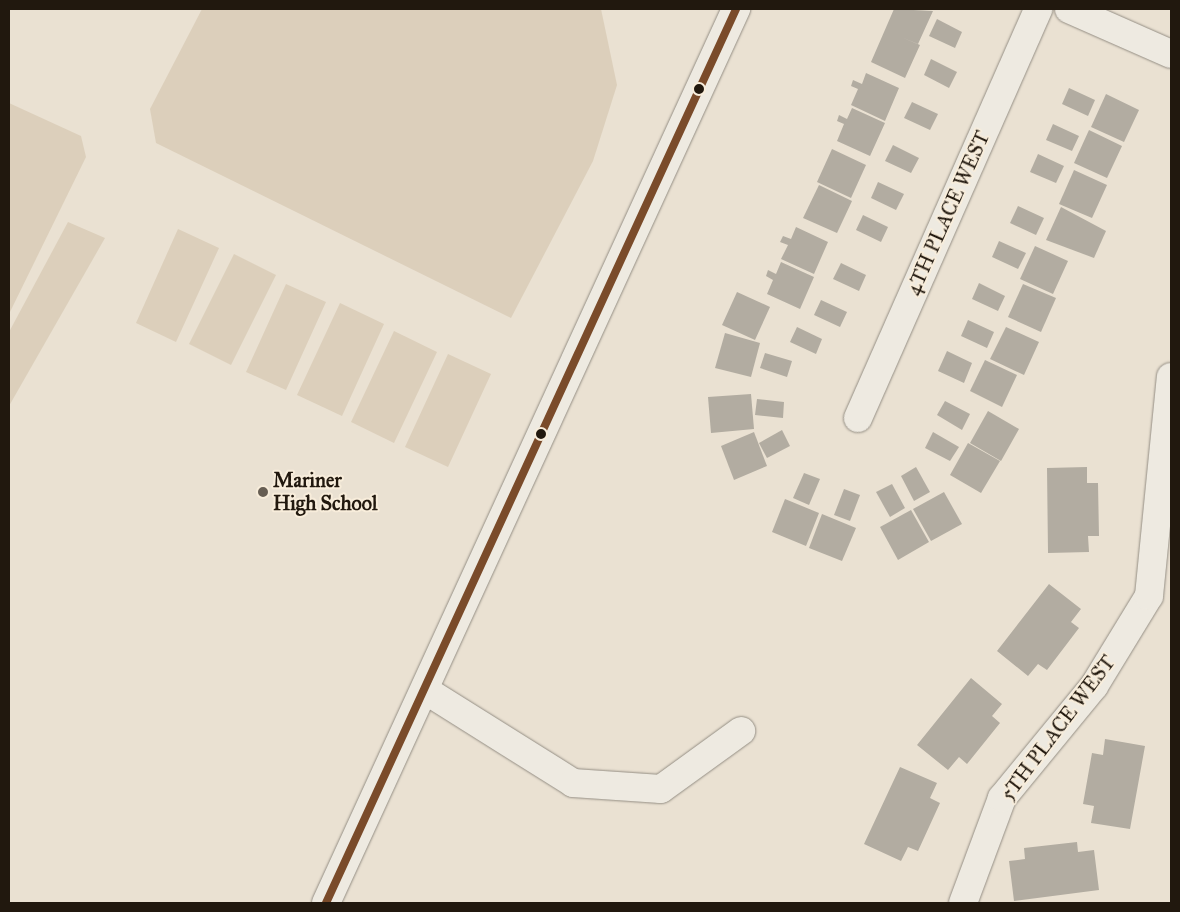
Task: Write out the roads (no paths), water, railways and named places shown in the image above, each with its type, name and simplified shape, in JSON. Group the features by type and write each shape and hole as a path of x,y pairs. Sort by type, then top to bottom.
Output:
{"street":[{"path":"333,901 425,690 736,9"},
{"name":"4TH PLACE WEST","path":"858,418 1038,9"},
{"path":"1070,9 1171,54"},
{"name":"5TH PLACE WEST","path":"963,903 1002,798 1094,686 1149,596 1171,377"},
{"path":"425,690 573,783 661,790 741,731"}],"place":[{"name":"Mariner High School","path":"263,492"}]}
